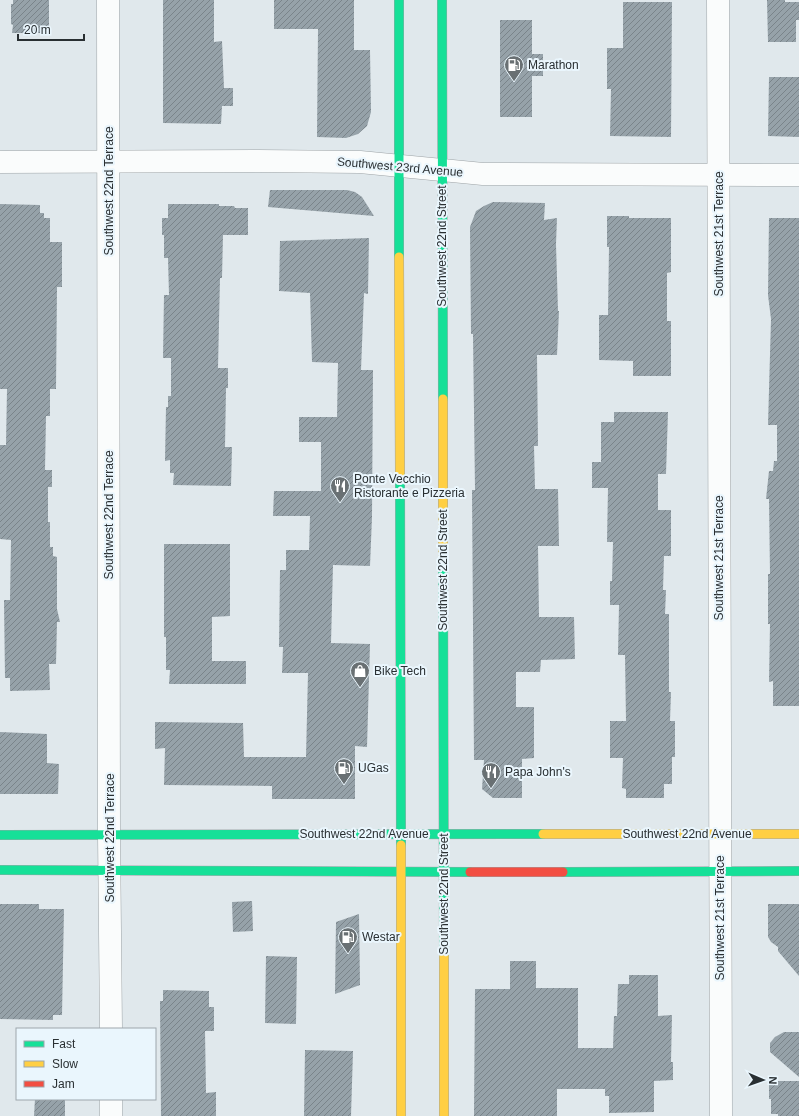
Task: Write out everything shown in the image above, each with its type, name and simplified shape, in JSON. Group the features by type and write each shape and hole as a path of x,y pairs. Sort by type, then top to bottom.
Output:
{"main road":[{"path":"399,0 401,1116"},
{"name":"Southwest 22nd Street","path":"442,0 444,1116"},
{"name":"Southwest 22nd Avenue","path":"0,835 799,834"},
{"path":"0,870 401,872 799,871"}],"street":[{"name":"Southwest 22nd Terrace","path":"108,0 109,835 111,1028"},
{"name":"Southwest 21st Terrace","path":"718,0 720,1116"},
{"name":"Southwest 23rd Avenue","path":"0,162 360,162 483,174 799,175"},
{"path":"111,1100 111,1116"}],"building":[{"path":"13,0 49,0 49,33 12,33 13,25 11,24 11,4 13,4"},
{"path":"163,0 214,0 214,42 222,41 224,88 233,88 233,106 222,106 221,124 163,123"},
{"path":"274,0 354,0 354,50 370,50 371,112 367,126 358,134 346,138 317,137 318,29 274,29"},
{"path":"767,0 799,2 799,20 796,20 796,42 768,42"},
{"path":"623,2 672,2 671,137 610,136 611,89 607,89 607,48 623,48"},
{"path":"500,20 532,20 532,54 543,54 543,76 532,76 532,117 500,117"},
{"path":"769,77 799,77 799,137 768,136"},
{"path":"270,190 347,190 355,192 362,197 374,216 268,207"},
{"path":"493,202 545,203 544,220 557,218 556,244 559,311 557,355 537,355 538,446 534,446 535,489 558,489 559,546 538,546 539,617 574,617 575,659 541,660 540,672 516,672 516,707 534,707 534,758 522,759 522,798 493,798 482,789 484,760 474,760 472,490 475,490 470,227 476,211"},
{"path":"0,204 40,205 40,213 44,213 44,218 50,218 50,242 62,242 62,287 57,287 56,389 50,389 50,416 46,416 45,470 52,470 52,487 48,487 48,522 50,522 50,547 53,547 53,556 57,557 57,609 60,622 57,622 56,664 49,664 50,690 10,691 10,678 5,678 4,600 10,600 11,540 0,539 0,445 6,445 7,389 0,389"},
{"path":"168,204 219,204 219,206 248,208 248,235 223,235 222,278 220,278 218,368 228,368 228,388 226,388 225,447 232,447 231,486 173,485 174,473 170,473 170,460 165,461 166,407 168,407 168,396 171,396 171,358 163,358 164,295 169,295 168,258 164,258 162,218 168,218"},
{"path":"607,216 629,216 629,218 671,218 671,272 667,273 667,321 671,321 671,376 633,376 633,361 599,360 599,315 608,315 609,247 607,247"},
{"path":"769,218 799,218 799,706 773,706 773,681 769,682 769,499 766,499 769,471 773,471 774,461 777,461 777,425 768,425 771,319 768,295"},
{"path":"369,238 368,294 364,293 361,370 373,370 372,517 370,566 333,565 331,643 370,644 367,747 355,746 355,799 272,799 272,786 164,785 165,748 155,749 155,722 243,723 244,757 306,757 308,673 282,673 283,647 279,647 280,570 286,570 286,550 309,550 310,516 273,516 274,491 321,491 321,442 299,442 299,417 337,417 338,363 312,362 310,293 279,291 280,241"},
{"path":"614,412 668,412 666,474 658,474 658,510 671,510 671,556 664,556 663,590 666,590 665,614 669,614 669,692 671,692 670,721 675,721 675,757 672,757 672,784 664,784 664,798 626,798 626,789 622,788 623,758 610,758 610,721 626,721 625,655 618,655 619,605 610,605 613,542 607,542 608,488 592,488 592,462 601,462 601,422 614,422"},
{"path":"164,544 230,544 230,616 212,617 212,661 246,661 246,684 169,684 170,670 166,670 166,637 164,637"},
{"path":"0,732 47,734 47,763 59,764 58,794 0,794"},
{"path":"252,901 253,931 233,932 232,902"},
{"path":"0,904 39,904 39,909 64,909 62,1015 53,1015 53,1020 0,1019"},
{"path":"768,904 799,904 799,976 778,951 778,947 771,942 768,937"},
{"name":"Westar","path":"359,914 360,985 335,994 336,922"},
{"path":"266,956 297,957 296,1024 265,1023"},
{"path":"510,961 536,961 536,988 578,988 578,1048 613,1048 614,1016 617,1016 618,984 629,984 629,975 658,975 658,1016 672,1015 671,1062 673,1062 673,1080 654,1081 654,1112 609,1113 609,1096 605,1096 605,1089 557,1089 557,1116 474,1116 475,989 510,989"},
{"path":"163,990 209,991 209,1007 214,1007 214,1031 205,1031 206,1093 216,1092 216,1116 161,1116 160,1001 163,1001"},
{"path":"784,1032 799,1032 799,1077 770,1052 770,1043 775,1037"},
{"path":"305,1050 353,1051 351,1116 304,1116"},
{"path":"769,1081 799,1081 799,1116 778,1116 778,1114 771,1114"},
{"path":"35,1100 65,1100 65,1116 34,1116"}],"traffic: fast":[{"path":"399,0 399,257"},
{"path":"442,0 443,399"},
{"path":"400,475 401,845"},
{"path":"443,559 444,954"},
{"path":"0,835 543,834"},
{"path":"0,870 470,872"},
{"path":"563,872 799,871"}],"traffic: slow":[{"path":"399,257 400,475"},
{"path":"443,399 443,559"},
{"path":"543,834 799,834"},
{"path":"401,845 401,1116"},
{"path":"444,954 444,1116"}],"traffic: jam":[{"path":"470,872 563,872"}],"place":[{"name":"Marathon","path":"514,82"},
{"name":"Ponte Vecchio Ristorante e Pizzeria","path":"340,503"},
{"name":"Bike Tech","path":"360,688"},
{"name":"UGas","path":"344,785"},
{"name":"Papa John's","path":"491,789"},
{"name":"Westar","path":"348,954"}]}
